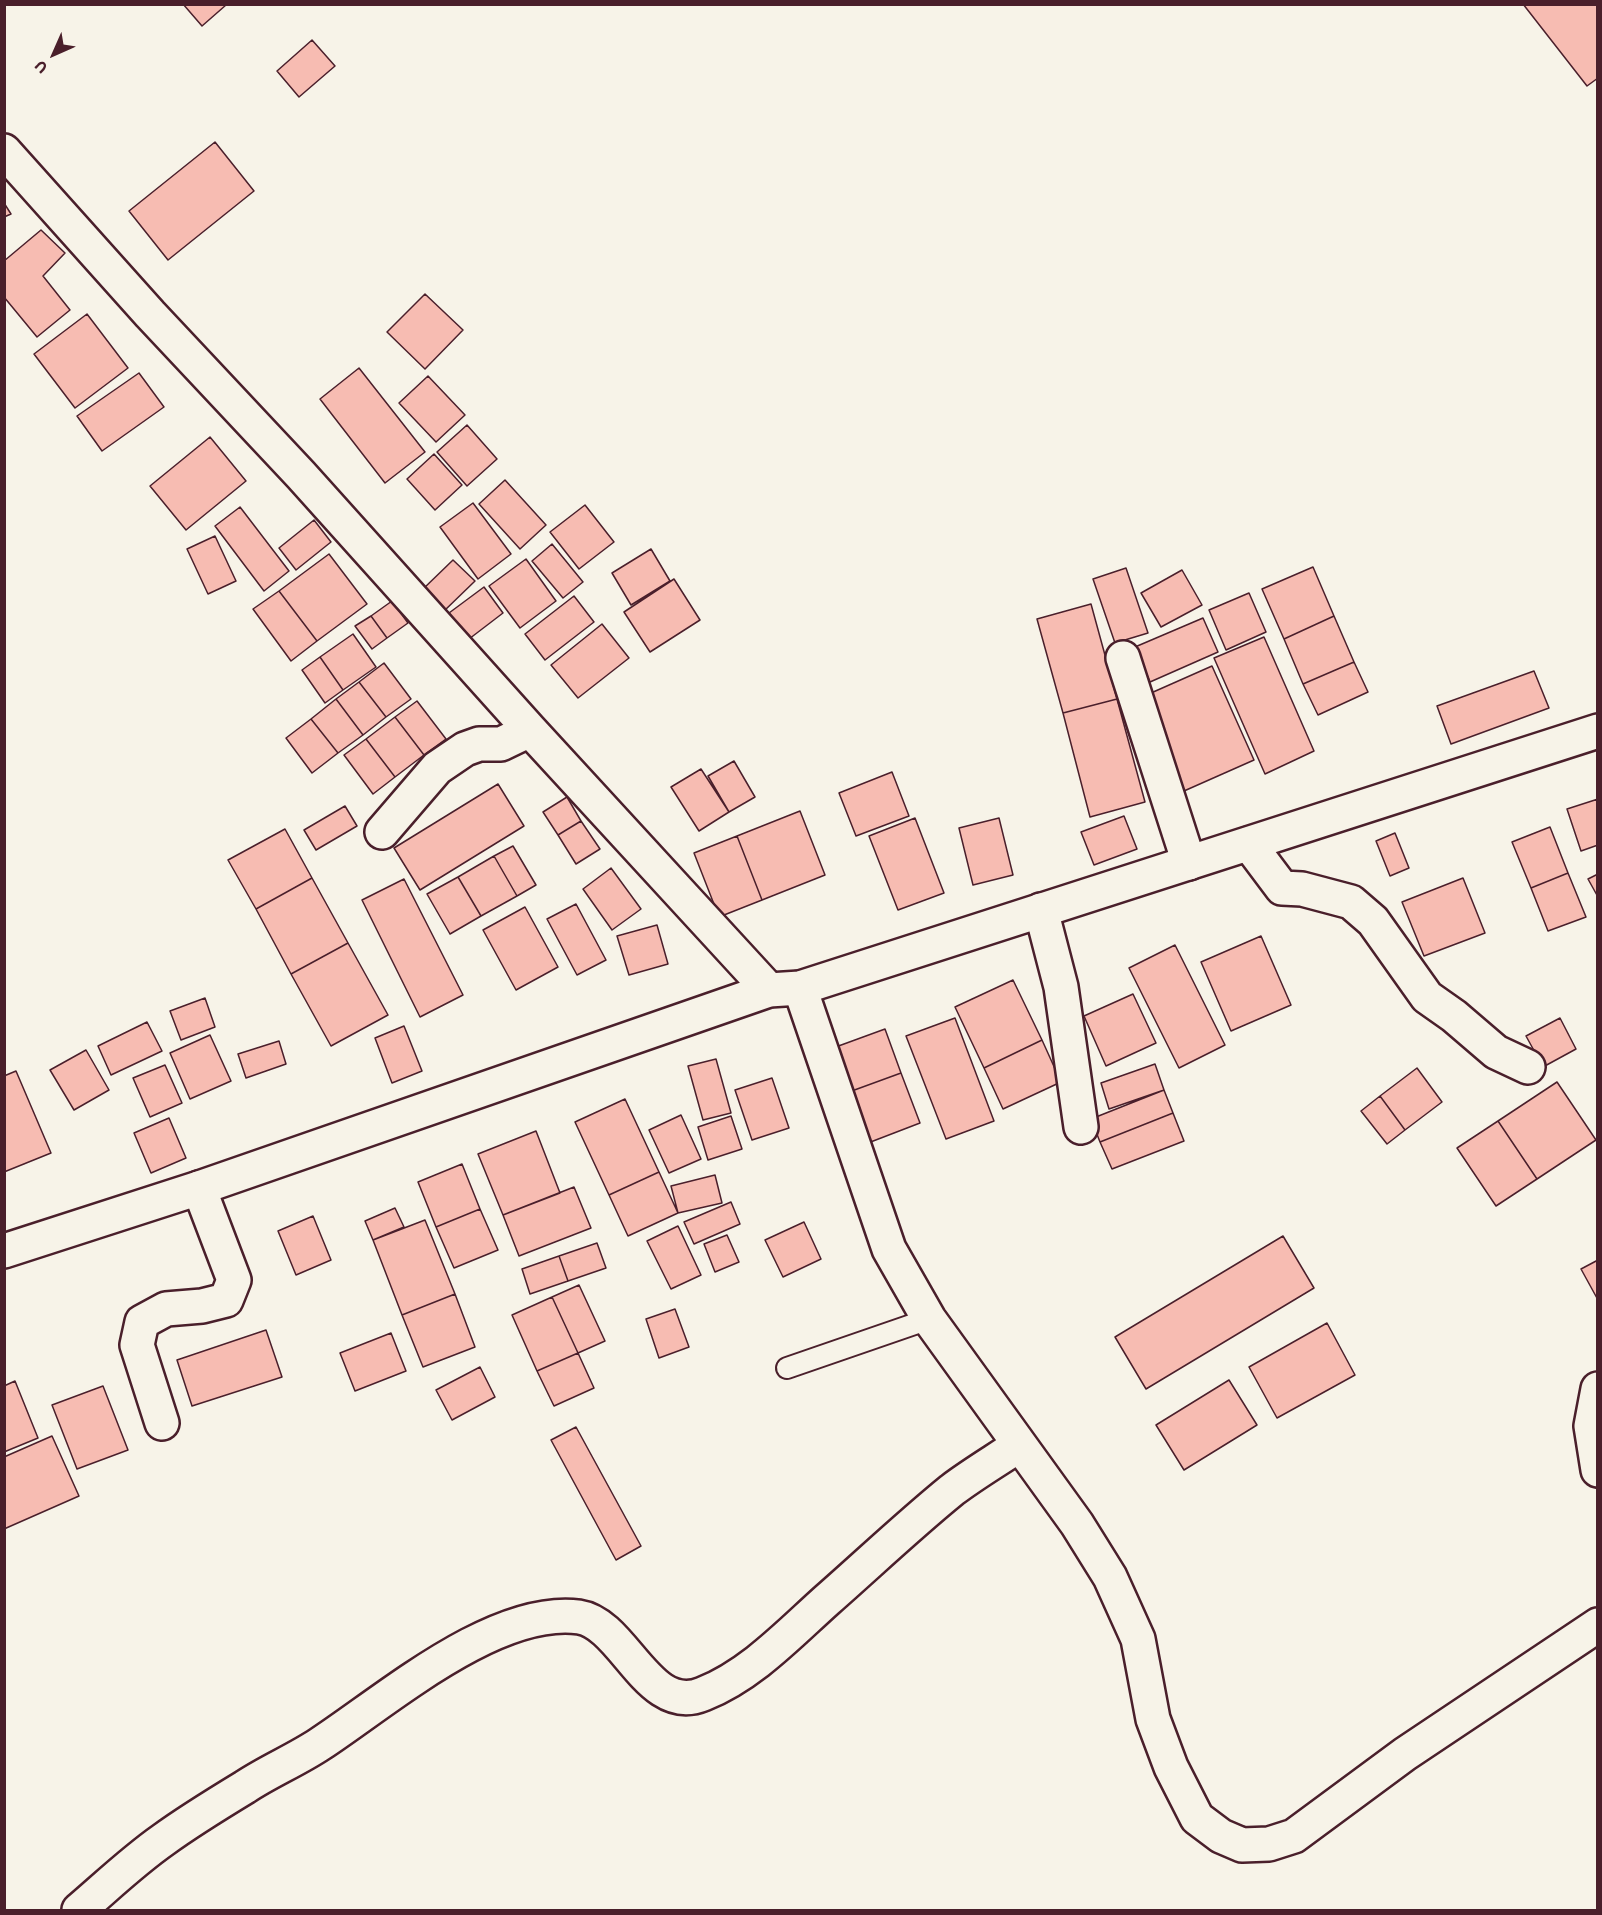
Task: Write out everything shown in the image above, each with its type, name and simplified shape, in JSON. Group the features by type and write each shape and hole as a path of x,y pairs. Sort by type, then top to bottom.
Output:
{"street":[{"path":"4,151 150,314 301,475 530,730 785,989 889,1249 929,1319 1077,1524 1110,1576 1138,1639 1153,1719 1171,1767 1197,1818 1221,1836 1242,1845 1269,1844 1294,1836 1405,1754 1598,1625"},
{"path":"1123,658 1189,863"},
{"path":"382,832 437,768 465,749 479,744 501,744 530,730"},
{"path":"4,1251 199,1188 785,989 1249,844 1598,731"},
{"path":"1249,844 1282,888 1302,889 1351,902 1373,921 1427,997 1454,1016 1496,1052 1528,1067"},
{"path":"1041,910 1061,987 1081,1127"},
{"path":"162,1423 137,1345 142,1322 166,1309 202,1306 226,1300 234,1280 199,1188"},
{"path":"1598,1389 1591,1426 1598,1470"},
{"path":"79,1911 162,1841 247,1785 317,1747 420,1675 488,1635 524,1623 555,1617 581,1617 597,1624 614,1639 639,1669 657,1686 680,1697 702,1696 748,1669 953,1490 1019,1445"}],"lane":[{"path":"787,1368 929,1319"}],"building":[{"path":"183,4 226,4 226,5 202,26"},
{"path":"1523,4 1598,4 1598,78 1587,86"},
{"path":"312,40 335,66 299,97 277,71"},
{"path":"215,142 254,191 168,260 129,211"},
{"path":"4,203 11,214 4,217"},
{"path":"41,230 65,253 43,276 70,310 37,337 4,297 4,261"},
{"path":"425,294 463,330 425,369 387,332"},
{"path":"87,314 128,368 75,408 34,354"},
{"path":"359,368 425,452 385,483 320,399"},
{"path":"139,373 164,407 102,451 77,416"},
{"path":"428,376 465,415 436,442 399,403"},
{"path":"467,425 497,459 467,486 437,452"},
{"path":"210,437 246,481 186,530 150,486"},
{"path":"434,454 462,485 435,510 407,479"},
{"path":"505,480 546,525 520,549 479,504"},
{"path":"473,503 511,554 478,579 440,527"},
{"path":"585,505 614,542 579,569 550,532"},
{"path":"240,507 289,571 264,591 215,526"},
{"path":"314,520 331,542 296,570 279,548"},
{"path":"215,536 236,581 208,594 187,549"},
{"path":"552,544 583,582 563,598 532,561"},
{"path":"651,549 670,581 631,605 612,573"},
{"path":"329,554 367,604 317,641 279,591"},
{"path":"526,559 556,601 520,628 489,586"},
{"path":"453,560 475,581 443,612 422,590"},
{"path":"1313,567 1334,616 1284,639 1262,589"},
{"path":"1126,568 1148,633 1115,643 1093,579"},
{"path":"1182,570 1202,605 1161,627 1141,593"},
{"path":"674,579 700,620 650,652 624,612"},
{"path":"484,587 503,613 469,639 449,613"},
{"path":"279,591 317,641 291,661 253,609"},
{"path":"1249,593 1266,632 1226,650 1209,610"},
{"path":"574,596 594,622 545,660 525,634"},
{"path":"392,601 408,623 387,638 371,616"},
{"path":"1091,604 1117,699 1063,713 1037,619"},
{"path":"371,616 387,638 372,649 355,626"},
{"path":"1334,616 1354,662 1303,684 1284,639"},
{"path":"1203,618 1218,652 1150,682 1135,647"},
{"path":"602,624 629,658 578,698 551,665"},
{"path":"353,634 376,667 343,690 320,657"},
{"path":"1264,637 1314,751 1265,774 1214,658"},
{"path":"320,657 343,690 325,703 302,670"},
{"path":"1354,662 1368,692 1318,715 1303,684"},
{"path":"384,663 411,699 386,717 359,682"},
{"path":"1212,666 1254,760 1184,791 1142,697"},
{"path":"1534,671 1549,708 1451,744 1437,706"},
{"path":"359,682 386,717 363,735 336,699"},
{"path":"336,699 363,735 338,753 311,719"},
{"path":"1117,699 1145,802 1090,817 1063,713"},
{"path":"417,701 446,739 424,755 395,717"},
{"path":"395,717 424,755 395,777 366,739"},
{"path":"311,719 338,753 312,773 286,738"},
{"path":"366,739 395,777 373,794 344,755"},
{"path":"734,761 755,797 729,812 708,776"},
{"path":"701,769 729,812 699,831 671,787"},
{"path":"892,772 909,816 856,836 839,793"},
{"path":"498,784 524,826 420,890 394,848"},
{"path":"567,797 581,821 558,835 543,812"},
{"path":"1598,799 1598,845 1581,851 1567,809"},
{"path":"345,806 357,826 316,850 304,830"},
{"path":"800,811 825,875 762,900 737,836"},
{"path":"1124,816 1137,849 1094,865 1081,832"},
{"path":"915,818 944,893 898,910 869,836"},
{"path":"999,818 1013,875 973,885 959,828"},
{"path":"581,821 600,849 576,864 558,835"},
{"path":"1550,827 1568,873 1531,888 1512,842"},
{"path":"285,829 312,878 256,909 228,860"},
{"path":"1395,833 1409,868 1390,876 1376,841"},
{"path":"737,836 762,900 719,917 694,853"},
{"path":"513,846 536,885 517,896 494,856"},
{"path":"494,856 517,896 481,916 458,877"},
{"path":"611,868 641,909 612,930 583,889"},
{"path":"1568,873 1586,917 1548,931 1531,888"},
{"path":"1598,874 1598,897 1588,879"},
{"path":"458,877 481,916 450,934 427,894"},
{"path":"312,878 348,943 291,974 256,909"},
{"path":"1463,878 1485,933 1424,956 1402,902"},
{"path":"404,879 463,995 420,1017 362,900"},
{"path":"576,904 606,960 577,975 547,919"},
{"path":"525,907 558,967 516,990 483,930"},
{"path":"657,925 668,964 629,975 617,936"},
{"path":"1261,936 1291,1005 1231,1031 1201,962"},
{"path":"348,943 388,1015 331,1046 291,974"},
{"path":"1175,945 1225,1045 1179,1068 1129,968"},
{"path":"1013,980 1042,1040 984,1068 955,1007"},
{"path":"1133,994 1156,1043 1106,1066 1084,1016"},
{"path":"205,998 215,1027 181,1040 170,1011"},
{"path":"955,1018 994,1121 946,1139 906,1036"},
{"path":"1560,1018 1576,1049 1543,1067 1526,1036"},
{"path":"147,1022 162,1051 111,1075 98,1046"},
{"path":"404,1026 422,1071 392,1083 375,1038"},
{"path":"885,1029 901,1073 849,1092 833,1048"},
{"path":"210,1035 231,1081 190,1099 170,1053"},
{"path":"1042,1040 1061,1082 1003,1109 984,1068"},
{"path":"279,1041 286,1064 246,1078 238,1054"},
{"path":"86,1050 109,1090 74,1110 50,1070"},
{"path":"716,1059 731,1113 703,1120 688,1066"},
{"path":"1155,1064 1164,1090 1109,1109 1101,1083"},
{"path":"165,1065 182,1103 150,1117 133,1078"},
{"path":"1417,1068 1442,1102 1405,1130 1380,1096"},
{"path":"16,1071 51,1153 4,1172 4,1076"},
{"path":"901,1073 920,1123 868,1143 849,1092"},
{"path":"772,1078 789,1128 752,1140 735,1090"},
{"path":"1557,1082 1596,1140 1537,1179 1498,1121"},
{"path":"1164,1090 1173,1113 1100,1142 1091,1119"},
{"path":"1380,1096 1405,1130 1387,1144 1361,1111"},
{"path":"625,1099 659,1172 609,1195 575,1122"},
{"path":"1173,1113 1184,1141 1112,1169 1100,1142"},
{"path":"681,1115 701,1159 669,1173 649,1130"},
{"path":"731,1116 742,1149 708,1160 698,1127"},
{"path":"169,1118 186,1158 151,1173 134,1133"},
{"path":"1498,1121 1537,1179 1496,1206 1457,1148"},
{"path":"536,1131 560,1193 503,1215 478,1154"},
{"path":"462,1164 480,1209 436,1227 418,1182"},
{"path":"659,1172 678,1213 628,1236 609,1195"},
{"path":"715,1175 722,1203 678,1213 671,1186"},
{"path":"574,1187 591,1228 519,1256 503,1215"},
{"path":"731,1202 740,1224 694,1244 684,1222"},
{"path":"395,1208 404,1227 373,1240 365,1221"},
{"path":"480,1209 498,1250 454,1268 436,1227"},
{"path":"313,1216 331,1260 296,1275 278,1231"},
{"path":"425,1220 455,1294 402,1315 373,1240"},
{"path":"804,1222 821,1259 783,1277 765,1240"},
{"path":"678,1226 701,1275 671,1289 647,1241"},
{"path":"727,1235 739,1262 715,1272 704,1244"},
{"path":"1283,1236 1314,1288 1146,1389 1115,1337"},
{"path":"597,1243 606,1268 568,1281 559,1256"},
{"path":"559,1256 568,1281 530,1294 522,1269"},
{"path":"1598,1260 1598,1300 1581,1269"},
{"path":"579,1285 605,1341 578,1353 552,1297"},
{"path":"455,1294 475,1347 423,1367 402,1315"},
{"path":"552,1297 578,1353 537,1371 512,1315"},
{"path":"675,1309 689,1347 659,1358 646,1319"},
{"path":"1327,1323 1355,1375 1277,1418 1249,1367"},
{"path":"266,1330 282,1377 192,1406 177,1360"},
{"path":"391,1333 406,1371 355,1391 340,1353"},
{"path":"578,1353 594,1388 554,1406 537,1371"},
{"path":"480,1367 495,1397 452,1420 436,1390"},
{"path":"1229,1380 1257,1425 1184,1470 1156,1425"},
{"path":"15,1381 38,1438 4,1452 4,1386"},
{"path":"103,1386 128,1450 77,1469 52,1405"},
{"path":"576,1427 641,1546 616,1560 551,1440"},
{"path":"52,1436 79,1496 4,1529 4,1457"}]}
